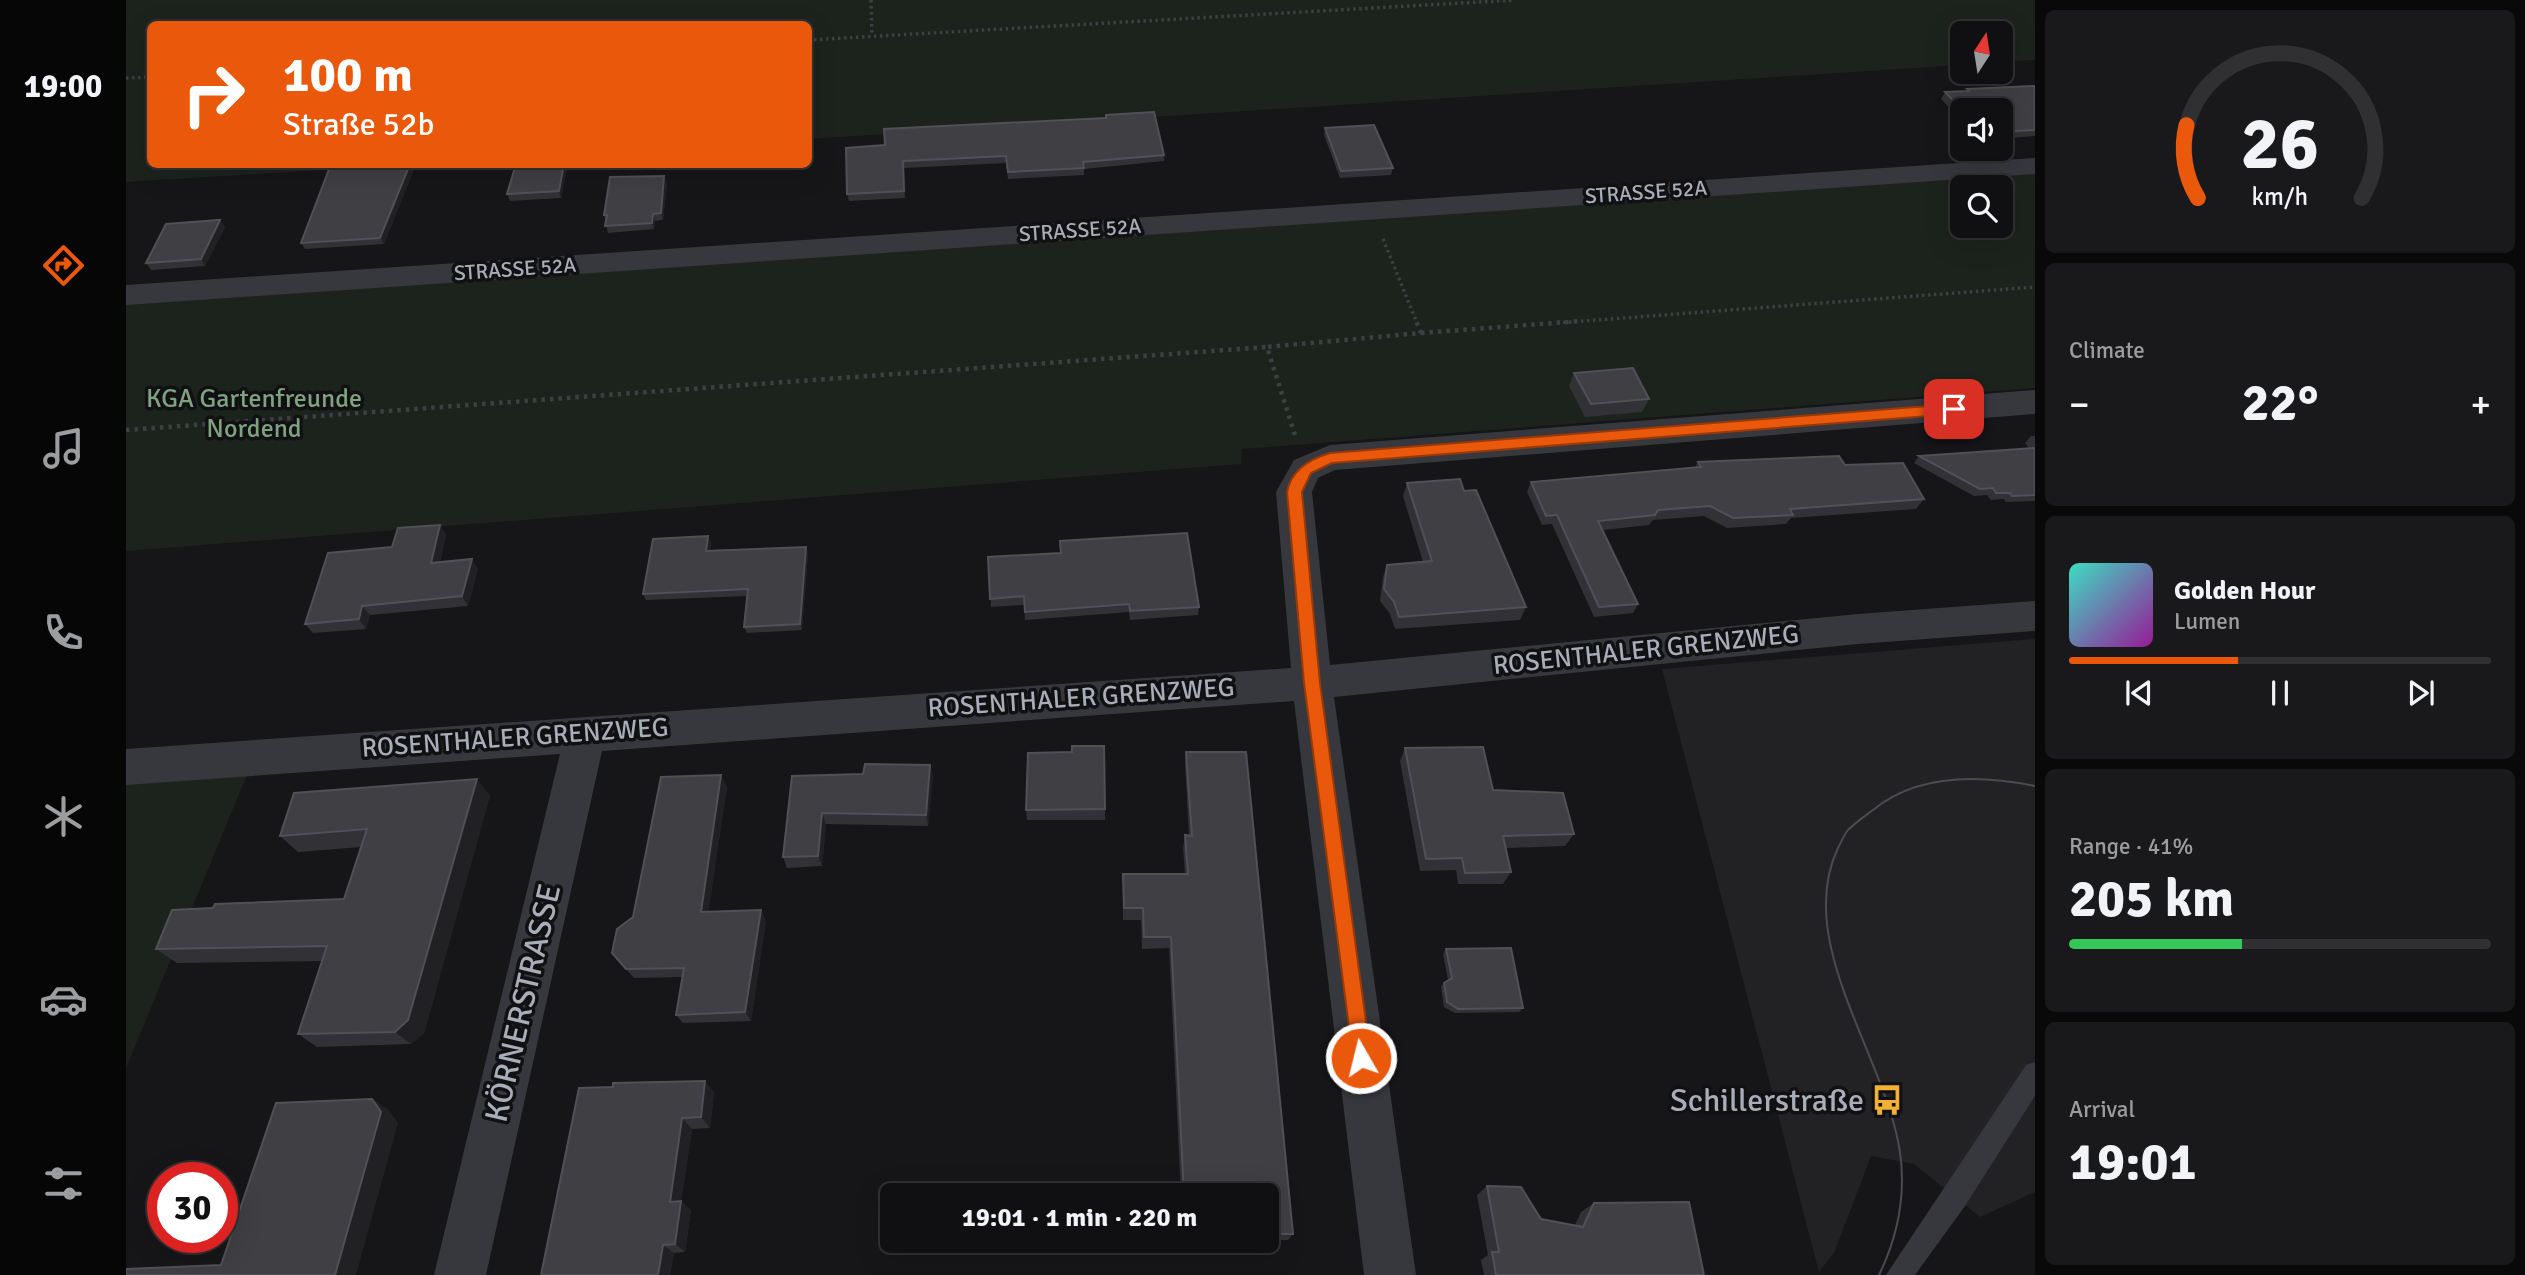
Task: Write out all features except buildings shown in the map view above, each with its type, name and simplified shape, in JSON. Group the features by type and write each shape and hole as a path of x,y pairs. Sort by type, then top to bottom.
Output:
{"street":[{"name":"STRASSE 52A","path":"126,295 2035,166"},
{"path":"1390,1275 1312,683 1294,492 1306,469 1330,458 2035,402"},
{"name":"ROSENTHALER GRENZWEG","path":"126,767 586,732 1312,683 1858,629 2035,616"},
{"name":"KÖRNERSTRASSE","path":"460,1275 586,732"}],"lane":[{"path":"1899,1275 1956,1197 2035,1074"}],"path":[{"path":"871,0 872,36"},
{"path":"812,40 1514,0"},
{"path":"126,78 147,77"},
{"path":"1371,210 1421,333"},
{"path":"126,430 1267,347 2035,287"},
{"path":"1267,347 1306,469"}],"shaded area":[{"path":"2035,639 2035,1192 1980,1217 1914,1164 1871,1156 1834,1253 1819,1272 1662,669"}],"green space":[{"path":"126,0 2035,0 2035,60 2013,61 2013,21 1950,21 1950,66 812,139 812,21 147,21 147,168 355,168 126,182"},
{"name":"KGA Gartenfreunde Nordend","path":"2035,166 2035,388 1242,449 1241,464 126,551 126,295"},
{"path":"251,765 126,1068 126,775"}],"tram line":[{"path":"1879,1275 1896,1230 1902,1168 1891,1116 1834,960 1827,922 1827,884 1838,848 1847,832 1857,822 1891,798 1910,789 1930,783 1972,779 2035,786"}],"place":[{"name":"Schillerstraße","path":"1887,1100"}],"route":[{"path":"1361,1058 1312,683 1294,492 1306,469 1330,458 1954,409"}]}
